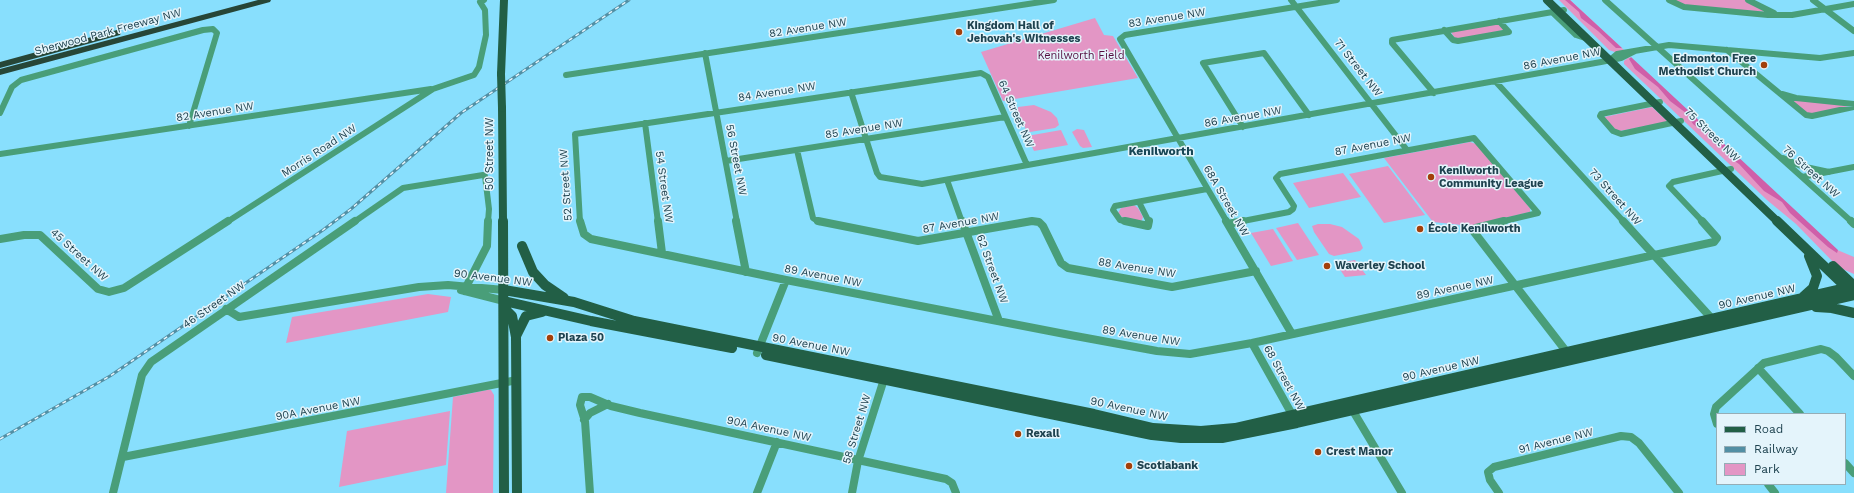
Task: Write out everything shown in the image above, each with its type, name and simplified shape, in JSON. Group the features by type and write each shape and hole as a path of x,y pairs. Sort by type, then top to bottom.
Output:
{"highway":[{"name":"Sherwood Park Freeway NW","path":"0,65 241,0"},
{"name":"Sherwood Park Freeway NW","path":"0,72 267,0"}],"main road":[{"name":"50 Street NW","path":"504,493 504,290 501,74 505,0"},
{"name":"75 Street NW","path":"1547,0 1588,39 1613,59"},
{"name":"75 Street NW","path":"1554,0 1558,11 1613,59 1728,170 1830,264 1852,287 1854,295"},
{"name":"75 Street NW","path":"1728,170 1796,240 1852,287"},
{"path":"1796,240 1811,258 1816,271 1813,288 1801,298"},
{"path":"522,246 532,272 559,295 570,301"},
{"path":"1830,264 1843,272 1854,275"},
{"name":"90 Avenue NW","path":"1715,323 1801,298 1852,287"},
{"name":"90 Avenue NW","path":"504,290 570,301 634,321 758,350"},
{"name":"90 Avenue NW","path":"504,304 758,350 885,376 1094,414 1153,428 1220,430 1295,419 1715,323 1788,310 1854,295"},
{"path":"504,304 512,316 516,337 517,493"},
{"path":"1788,310 1822,307 1854,313"},
{"path":"516,337 521,323 526,316 532,313 547,312"}],"street":[{"name":"Morris Road NW","path":"109,292 124,288 157,268 434,89 469,78 478,71 486,35 485,10 480,2 484,0"},
{"name":"82 Avenue NW","path":"566,75 1031,2 1054,0"},
{"name":"71 Street NW","path":"1291,0 1407,150"},
{"name":"83 Avenue NW","path":"1120,38 1125,35 1337,0"},
{"name":"76 Street NW","path":"1606,0 1854,224"},
{"path":"1669,0 1677,6 1780,15 1854,4"},
{"path":"1748,0 1763,9 1780,15"},
{"path":"1813,0 1854,31"},
{"path":"1434,93 1391,41 1393,39 1558,11"},
{"path":"1444,30 1453,40 1458,41 1509,32 1500,21"},
{"path":"0,113 12,87 18,82 203,30 213,29 217,33 189,126"},
{"name":"68A Street NW","path":"1120,38 1292,334"},
{"name":"86 Avenue NW","path":"866,139 877,173 880,177 914,183 947,180 1496,82 1613,59 1635,51 1658,47 1682,44 1820,58 1854,53"},
{"path":"1726,49 1806,115 1812,116 1854,107"},
{"name":"56 Street NW","path":"705,53 746,272"},
{"path":"1243,127 1203,66 1203,63 1264,53 1309,115"},
{"name":"84 Avenue NW","path":"575,134 850,92 983,74"},
{"name":"64 Street NW","path":"983,74 988,77 1027,165"},
{"name":"73 Street NW","path":"1496,82 1715,323"},
{"name":"82 Avenue NW","path":"0,154 434,89"},
{"path":"850,92 866,139"},
{"path":"1778,92 1796,98 1854,104"},
{"path":"1657,102 1601,114 1600,116 1613,131 1621,134 1678,122"},
{"name":"85 Avenue NW","path":"726,161 1005,117"},
{"name":"54 Street NW","path":"645,124 662,254"},
{"name":"52 Street NW","path":"575,134 574,138 580,226 584,234"},
{"name":"87 Avenue NW","path":"1228,224 1289,212 1293,209 1294,206 1276,178 1277,176 1473,137 1538,213 1476,228 1474,232 1515,286"},
{"name":"87 Avenue NW","path":"797,150 813,218 816,221 918,241 1032,221 1038,222 1043,226 1063,266"},
{"name":"76 Street NW","path":"1773,151 1794,163 1829,172"},
{"path":"1802,178 1854,167"},
{"name":"89 Avenue NW","path":"584,234 591,239 786,280 1157,351 1190,354 1252,343 1714,242 1717,238 1669,186 1673,182 1728,170"},
{"name":"46 Street NW","path":"113,493 142,375 151,362 403,188 483,175 486,176 489,209 488,246 483,258 465,288"},
{"name":"62 Street NW","path":"947,180 1000,321"},
{"path":"1139,202 1149,220 1148,226 1120,220 1113,210 1115,206 1207,188"},
{"name":"45 Street NW","path":"0,238 40,235 98,288 109,292"},
{"name":"88 Avenue NW","path":"1063,266 1172,287 1256,270"},
{"path":"758,350 786,280"},
{"path":"1515,286 1570,356"},
{"name":"90 Avenue NW","path":"226,309 239,317 253,316 419,287 504,290"},
{"name":"90 Avenue NW","path":"465,288 504,304"},
{"name":"68 Street NW","path":"1252,343 1295,419"},
{"path":"1716,421 1714,414 1716,407 1764,363 1816,350 1828,351 1854,376"},
{"path":"1758,368 1799,413"},
{"name":"58 Street NW","path":"852,493 858,461 885,376"},
{"name":"90A Avenue NW","path":"123,457 517,380"},
{"name":"90A Avenue NW","path":"584,420 580,405 582,398 590,398 640,413 946,479 952,483 956,493"},
{"path":"590,493 584,420 590,413 608,404"},
{"path":"1350,407 1402,493"},
{"name":"91 Avenue NW","path":"1499,493 1490,480 1488,472 1494,467 1621,436 1631,437 1639,443 1679,493"},
{"path":"757,493 777,442"},
{"path":"1846,464 1854,472"},
{"path":"1769,485 1775,493"}],"green space":[{"path":"1559,0 1570,0 1624,50 1615,52 1609,50"},
{"path":"1672,0 1746,0 1768,12 1684,6"},
{"name":"Kenilworth Field","path":"1095,18 1104,35 1113,36 1138,78 1003,101 981,52"},
{"path":"1498,24 1504,30 1459,39 1454,37 1451,32"},
{"path":"1629,57 1835,249 1854,257 1854,274 1838,267 1796,224 1767,200 1624,64 1624,61"},
{"path":"1790,100 1849,106 1813,114 1807,113"},
{"path":"1034,105 1051,112 1057,118 1059,125 1055,128 1030,132 1026,130 1018,112 1018,107"},
{"path":"1652,107 1667,121 1666,122 1620,131 1615,129 1604,117"},
{"path":"1077,129 1084,130 1092,147 1083,148 1080,146 1072,132"},
{"path":"1061,130 1068,145 1034,151 1027,136"},
{"path":"1470,142 1476,144 1530,208 1530,212 1471,226 1433,222 1384,158"},
{"path":"1388,166 1425,215 1384,223 1349,174"},
{"path":"1343,173 1361,197 1309,208 1293,183"},
{"path":"1134,205 1138,208 1143,217 1141,222 1123,218 1118,213 1121,208"},
{"path":"1298,223 1319,255 1297,260 1276,228"},
{"path":"1318,224 1330,224 1342,227 1359,239 1363,248 1360,251 1334,256 1329,254 1314,232 1312,226"},
{"path":"1273,229 1293,261 1271,266 1251,233"},
{"path":"1355,260 1366,275 1345,277 1339,268 1344,262"},
{"path":"428,294 451,297 448,312 286,343 292,317"},
{"path":"491,390 494,395 493,493 446,493 453,397"},
{"path":"450,411 446,465 339,487 347,431"}],"shaded area":[{"path":"1565,0 1570,0 1622,48 1616,48 1581,18 1579,12"},
{"path":"1631,57 1838,250 1837,253 1828,247 1790,213 1782,202 1764,191 1739,164 1730,158 1718,143 1693,124 1686,113 1670,101 1658,87 1635,69 1629,59"}],"railway":[{"path":"0,439 110,376 323,230 351,209 461,113 629,0"}],"place":[{"name":"Kingdom Hall of Jehovah's Witnesses","path":"959,32"},
{"name":"Edmonton Free Methodist Church","path":"1764,65"},
{"name":"Kenilworth Community League","path":"1431,177"},
{"name":"École Kenilworth","path":"1420,229"},
{"name":"Waverley School","path":"1327,266"},
{"name":"Plaza 50","path":"550,338"},
{"name":"Rexall","path":"1018,434"},
{"name":"Crest Manor","path":"1318,452"},
{"name":"Scotiabank","path":"1129,466"}],"district":[{"name":"Kenilworth","path":"1161,151"}]}
